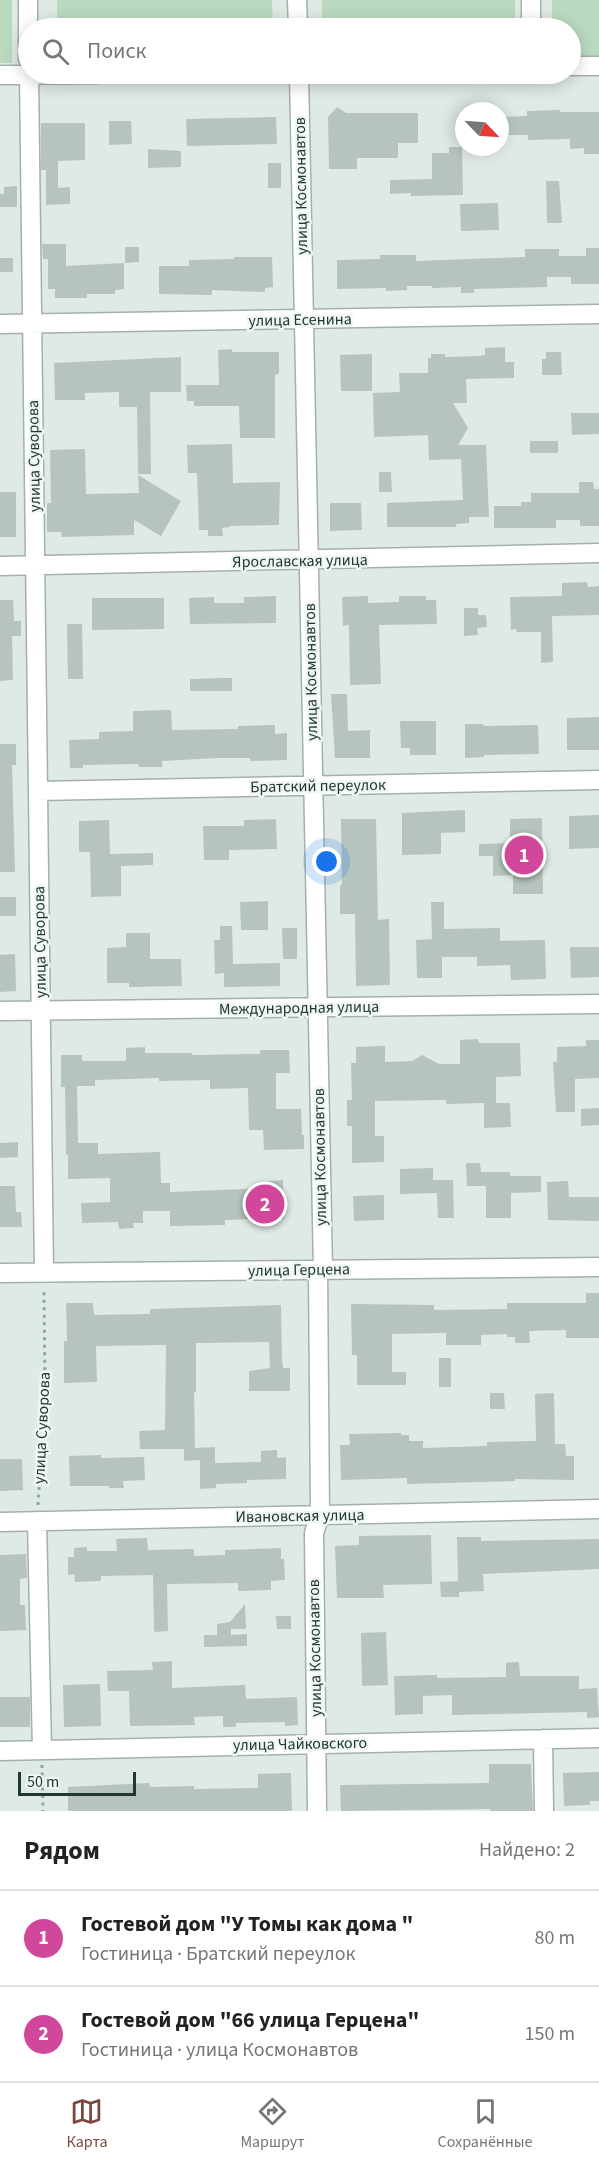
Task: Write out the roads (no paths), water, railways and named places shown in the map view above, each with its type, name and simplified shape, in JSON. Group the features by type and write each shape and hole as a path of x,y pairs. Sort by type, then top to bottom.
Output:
{"street":[{"name":"улица Суворова","path":"28,0 28,18"},
{"path":"297,0 298,18"},
{"path":"531,0 531,18"},
{"path":"581,66 599,66"},
{"path":"0,75 18,71"},
{"name":"улица Суворова","path":"29,84 44,1273"},
{"name":"улица Космонавтов","path":"299,84 318,1008 321,1270 320,1515 314,1533 317,1811"},
{"name":"улица Есенина","path":"0,324 599,314"},
{"name":"Ярославская улица","path":"0,566 599,553"},
{"name":"Братский переулок","path":"38,791 599,780"},
{"name":"Международная улица","path":"0,1011 599,1004"},
{"name":"улица Герцена","path":"0,1273 599,1267"},
{"name":"Ивановская улица","path":"0,1522 599,1509"},
{"path":"37,1521 42,1750"},
{"path":"543,1738 544,1811"},
{"name":"улица Чайковского","path":"0,1751 599,1738"}],"place":[{"name":"Гостевой дом \"У Томы как дома \"","path":"524,855"},
{"name":"Гостевой дом \"66 улица Герцена\"","path":"265,1204"}]}
